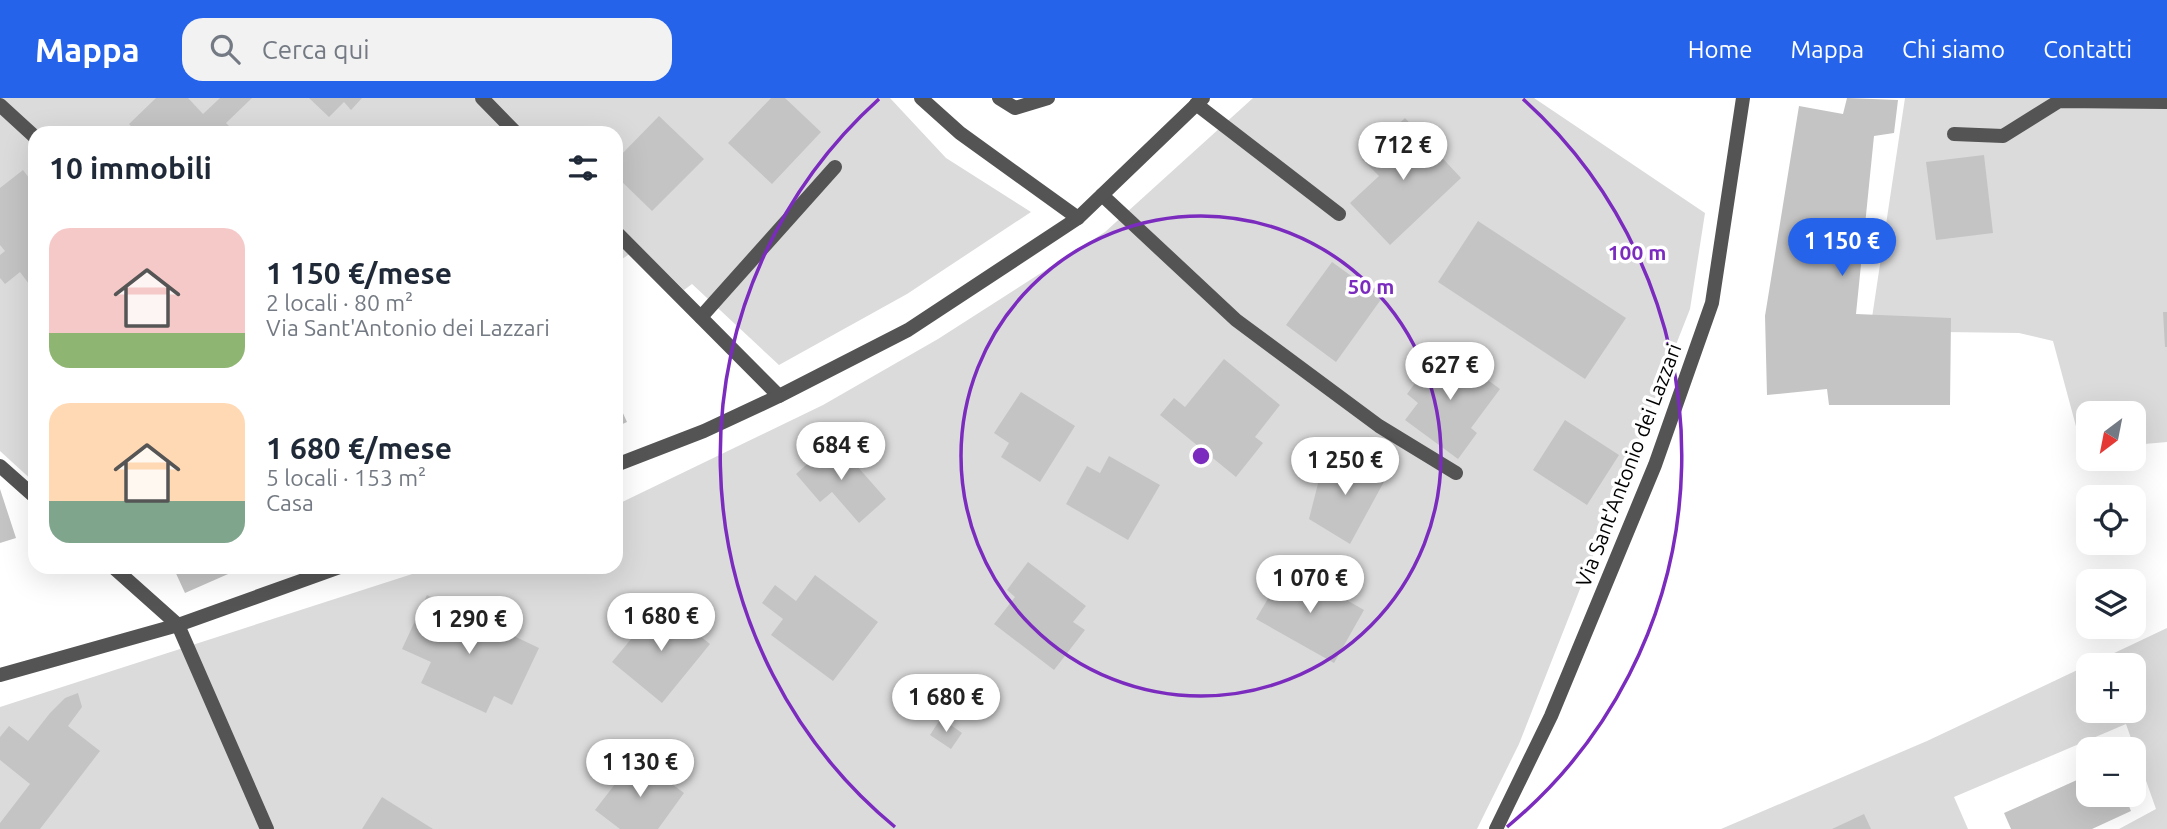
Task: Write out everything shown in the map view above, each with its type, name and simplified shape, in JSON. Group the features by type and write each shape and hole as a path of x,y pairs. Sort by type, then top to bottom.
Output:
{"street":[{"path":"482,98 509,126"},
{"path":"921,98 960,133 1078,218"},
{"path":"999,98 1015,108 1048,98"},
{"name":"Via Sant'Antonio dei Lazzari","path":"1496,829 1551,716 1645,490 1712,303 1743,98"},
{"path":"623,462 704,431 908,330 1078,218 1200,101 1339,215"},
{"path":"1954,134 2003,136 2059,101 2167,102"},
{"path":"0,105 28,131"},
{"path":"701,317 835,167"},
{"path":"1102,195 1236,320 1379,426 1456,473"},
{"path":"623,239 779,396"},
{"path":"0,466 28,491"},
{"path":"121,574 178,625 267,829"},
{"path":"0,676 178,625 320,574"}],"shaded area":[{"path":"0,98 890,98 946,158 1031,212 907,294 779,365 692,284 684,290 640,247 623,258 623,126 28,126 28,477 0,451"},
{"path":"1253,98 1534,98 1705,213 1690,309 1519,744 1477,829 0,829 0,707 412,574 623,574 623,502 823,405 938,339 1105,232"},
{"path":"1905,98 2167,98 2167,442 2146,444 2146,401 2076,401 2076,426 2053,341 2019,333 1870,331"},
{"path":"2167,628 2167,829 2119,829 2156,809 2146,781 2146,737 2131,737 2126,724 2095,737 2076,737 2076,745 1954,797 1968,829 1721,829 1927,741 2076,671 2076,723 2146,723 2146,653 2114,653"}],"building":[{"path":"156,98 188,98 203,114 220,98 252,98 226,123 229,126 129,124"},
{"path":"309,98 362,98 351,110 344,102 329,117"},
{"path":"771,98 785,98 821,132 772,184 728,143"},
{"path":"1847,98 1898,100 1894,133 1874,136 1856,314 1951,318 1950,405 1829,405 1827,389 1767,395 1765,316 1799,106 1843,114"},
{"path":"659,116 704,159 652,211 623,183 623,153"},
{"path":"1405,118 1461,178 1390,245 1350,203 1379,176 1362,159"},
{"path":"1984,155 1993,233 1936,240 1926,162"},
{"path":"23,170 28,177 28,283 20,272 5,284 0,278 0,255 5,251 0,245 0,188"},
{"path":"1478,221 1626,318 1585,379 1438,282"},
{"path":"1332,262 1382,298 1336,362 1286,325"},
{"path":"2163,312 2167,312 2167,347 2165,347"},
{"path":"1442,347 1500,389 1471,428 1477,433 1458,459 1405,420 1418,403 1407,394"},
{"path":"1224,359 1280,405 1255,437 1263,443 1236,477 1160,415 1174,398 1185,407"},
{"path":"1021,392 1075,426 1040,482 1001,457 1009,443 994,433"},
{"path":"1565,420 1619,455 1587,505 1533,470"},
{"path":"834,440 886,499 859,523 832,492 820,502 796,474"},
{"path":"1347,453 1386,478 1350,544 1309,519 1324,460 1337,469"},
{"path":"1109,456 1160,485 1128,540 1066,504 1087,466 1100,473"},
{"path":"0,489 16,538 0,543"},
{"path":"1028,562 1086,606 1073,622 1085,630 1054,670 994,624 1015,597 1007,590"},
{"path":"1287,566 1364,610 1334,663 1256,619"},
{"path":"176,574 228,574 185,593"},
{"path":"815,575 878,622 833,681 771,635 783,619 762,603 775,585 796,601"},
{"path":"427,595 539,648 512,705 494,696 486,713 421,683 431,662 402,649"},
{"path":"660,604 710,644 662,703 612,662"},
{"path":"78,693 82,707 68,726 100,751 40,829 0,829 0,823 30,784 0,760 0,737 9,726 28,741 65,698"},
{"path":"941,718 962,733 951,749 930,735"},
{"path":"636,757 684,793 658,829 620,829 595,810"},
{"path":"2076,780 2076,807 2129,807 2131,811 2092,829 2011,829 2004,813"},
{"path":"382,797 433,829 362,829"},
{"path":"1864,814 1871,829 1832,829"}]}
